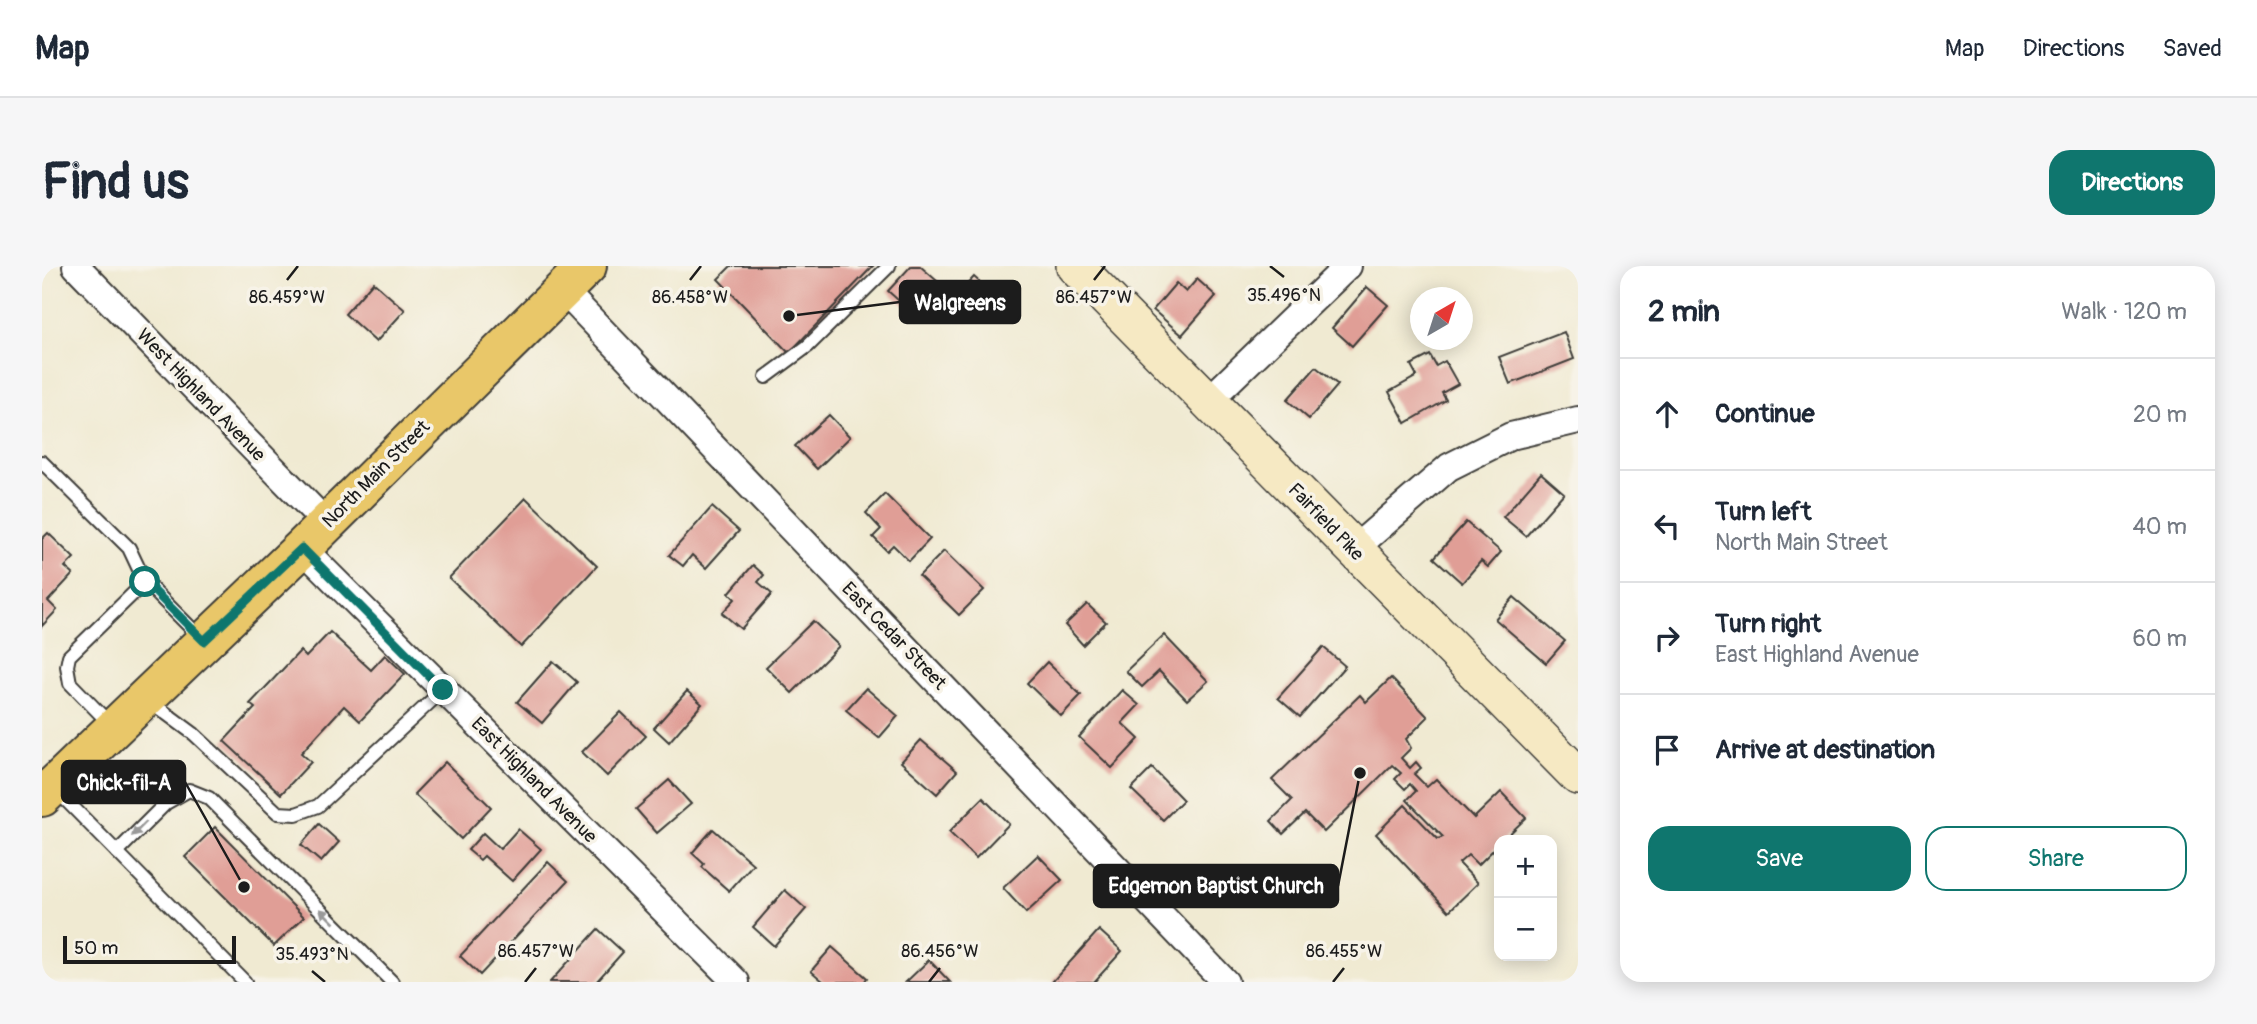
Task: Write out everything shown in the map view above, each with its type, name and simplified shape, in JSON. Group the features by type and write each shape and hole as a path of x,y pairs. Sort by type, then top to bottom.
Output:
{"main road":[{"name":"North Main Street","path":"46,786 113,728 314,536 575,278"}],"street":[{"name":"West Highland Avenue","path":"76,266 314,536"},
{"name":"Fairfield Pike","path":"1075,266 1578,776"},
{"path":"1208,401 1348,266"},
{"name":"East Cedar Street","path":"575,278 1225,982"},
{"path":"1353,550 1449,467 1511,436 1578,420"},
{"name":"East Highland Avenue","path":"314,536 443,690 736,982"}],"lane":[{"path":"766,377 808,346 889,266"},
{"path":"42,462 129,548 145,582 204,641"},
{"path":"113,728 70,683 67,666 69,656 145,582"},
{"path":"145,698 194,734 278,813 296,814 318,806 443,690"},
{"path":"46,786 117,852 245,982"},
{"path":"117,852 166,803 189,790 209,798 392,982"}],"building":[{"path":"731,266 873,266 789,353 718,279"},
{"path":"911,266 920,266 945,288 918,318 888,291"},
{"path":"974,277 993,294 967,322 948,305"},
{"path":"1197,279 1216,296 1182,335 1153,310 1176,283 1186,292"},
{"path":"373,282 405,310 376,342 345,314"},
{"path":"1367,287 1388,305 1352,346 1332,328"},
{"path":"1564,332 1574,359 1510,384 1499,357"},
{"path":"1430,355 1436,366 1445,361 1458,384 1442,393 1446,400 1406,423 1389,392 1417,376 1411,365"},
{"path":"1316,367 1338,385 1309,419 1287,400"},
{"path":"829,415 850,437 817,469 795,446"},
{"path":"1541,473 1564,493 1526,536 1503,517"},
{"path":"885,494 930,539 909,561 893,545 887,551 873,537 881,529 866,513"},
{"path":"526,498 597,566 521,647 449,578"},
{"path":"712,507 739,531 706,568 692,555 683,566 669,555"},
{"path":"1466,522 1501,552 1488,567 1481,561 1462,583 1434,558"},
{"path":"48,533 74,558 65,567 73,574 48,601 57,610 42,626 42,539"},
{"path":"944,551 984,590 959,615 919,576"},
{"path":"753,565 764,575 758,582 772,594 741,629 722,613 735,599 729,593"},
{"path":"1514,597 1565,641 1546,663 1495,619"},
{"path":"1087,604 1106,622 1083,645 1065,625"},
{"path":"813,621 839,646 792,693 766,667"},
{"path":"330,632 371,670 385,655 405,674 360,721 344,706 301,753 311,762 281,794 224,741 255,708 250,704 300,651 306,657"},
{"path":"1164,635 1208,681 1187,700 1159,671 1142,687 1126,671"},
{"path":"1323,647 1345,666 1300,717 1278,698"},
{"path":"553,661 577,682 542,723 517,702"},
{"path":"1047,662 1081,695 1061,716 1027,683"},
{"path":"1391,678 1428,717 1406,739 1411,748 1401,758 1410,768 1416,762 1421,768 1414,774 1427,787 1436,779 1474,818 1501,792 1526,818 1508,835 1494,835 1494,849 1478,865 1468,855 1459,863 1478,883 1449,911 1376,834 1405,805 1438,839 1443,837 1407,800 1416,791 1410,784 1405,789 1395,779 1401,773 1392,765 1324,832 1305,813 1283,834 1271,821 1292,800 1272,780 1360,695 1366,702"},
{"path":"866,688 898,716 879,738 846,710"},
{"path":"1122,690 1139,705 1122,723 1139,739 1112,768 1079,737"},
{"path":"687,691 702,704 669,742 654,728"},
{"path":"621,712 646,736 607,776 582,752"},
{"path":"921,740 957,771 937,794 901,762"},
{"path":"445,762 491,807 461,839 414,794"},
{"path":"1152,768 1183,800 1163,820 1131,789"},
{"path":"669,780 691,804 657,833 636,809"},
{"path":"983,798 1009,824 976,858 949,832"},
{"path":"319,824 339,842 321,862 301,845"},
{"path":"215,827 304,917 274,946 185,857"},
{"path":"518,829 541,849 512,881 484,856 480,860 468,850 483,833 500,849"},
{"path":"713,829 753,864 729,891 702,867 704,864 692,853"},
{"path":"1038,855 1062,880 1026,913 1003,888"},
{"path":"548,862 568,881 480,975 460,956"},
{"path":"785,890 806,909 774,946 753,927"},
{"path":"598,929 623,952 596,982 550,982"},
{"path":"1099,930 1122,951 1094,982 1052,982"},
{"path":"832,947 867,978 864,982 824,982 811,971"},
{"path":"929,960 950,982 906,982"}],"place":[{"name":"Walgreens","path":"789,316"},
{"name":"Edgemon Baptist Church","path":"1360,773"},
{"name":"Chick-fil-A","path":"244,887"}],"route":[{"path":"145,582 204,641 302,548 443,690"}]}
